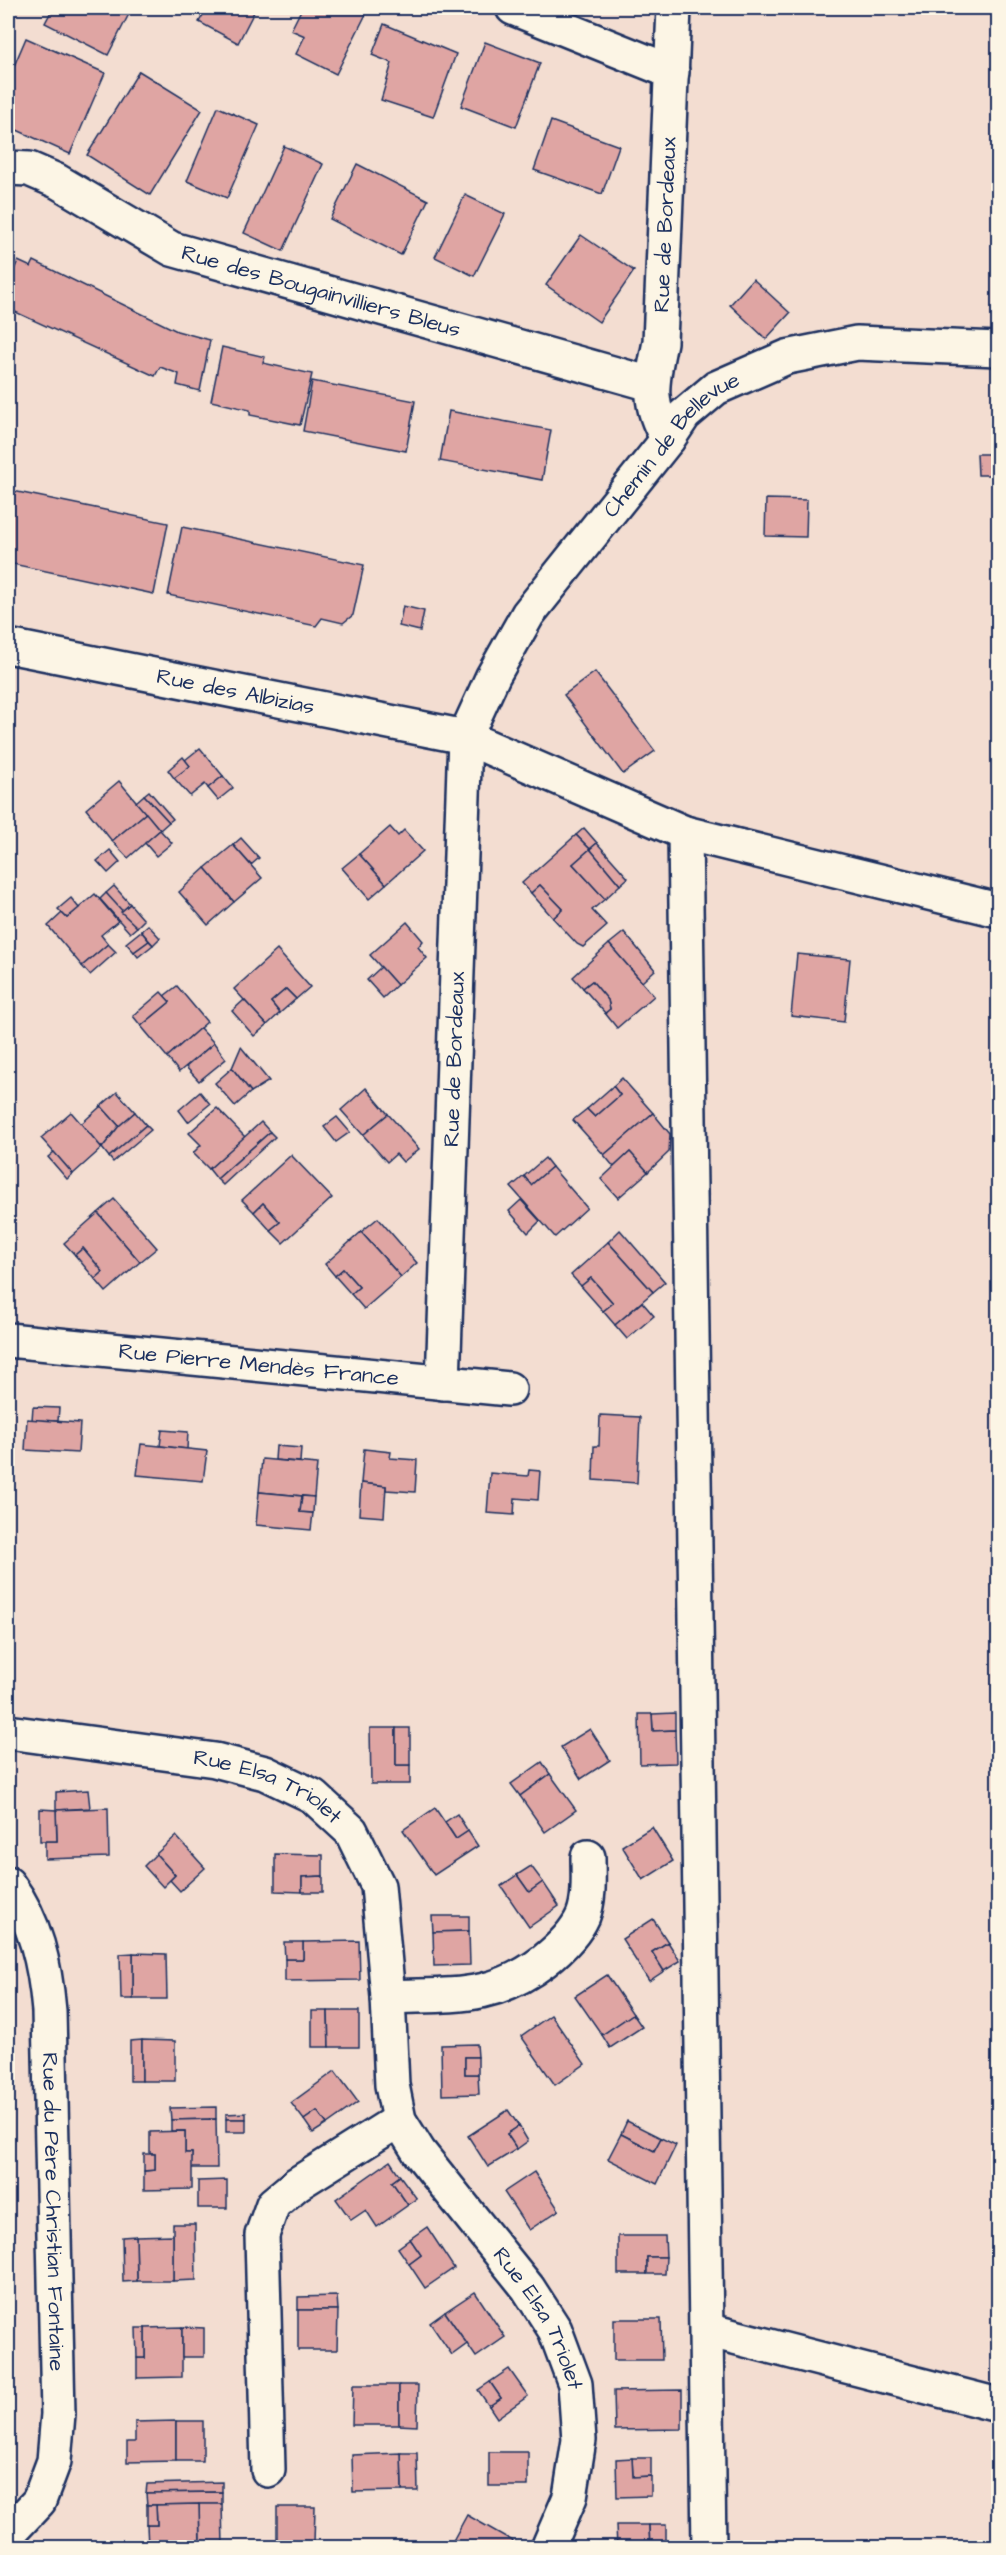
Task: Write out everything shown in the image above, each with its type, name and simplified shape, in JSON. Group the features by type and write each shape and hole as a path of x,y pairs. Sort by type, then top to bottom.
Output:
{"street":[{"path":"513,8 672,72"},
{"name":"Rue de Bordeaux","path":"669,439 659,423 651,384 660,342 674,8"},
{"name":"Rue des Bougainvilliers Bleus","path":"8,168 29,169 57,181 172,249 651,384"},
{"name":"Chemin de Bellevue","path":"465,737 493,676 528,614 669,439 684,415 716,388 788,357 857,343 999,349"},
{"path":"8,646 8,656"},
{"name":"Rue des Albizias","path":"8,646 465,737 685,833 999,910"},
{"name":"Rue de Bordeaux","path":"443,1383 465,737"},
{"path":"685,833 710,2547"},
{"name":"Rue Pierre Mendès France","path":"8,1340 509,1389"},
{"name":"Rue Elsa Triolet","path":"8,1732 215,1760 265,1773 313,1796 351,1831 378,1886 388,1997 392,2085 399,2120 418,2152 528,2288 555,2330 575,2384 578,2451 570,2497 548,2547"},
{"path":"388,1997 477,1993 506,1985 534,1968 561,1948 583,1916 588,1888 588,1857"},
{"name":"Rue du Père Christian Fontaine","path":"8,1884 21,1902 34,1930 45,1971 48,2001 58,2414 54,2461 39,2501 8,2534"},
{"path":"268,2470 262,2235 273,2204 297,2184 399,2120"},
{"path":"706,2330 999,2404"}],"building":[{"path":"53,8 132,8 108,55 45,23"},
{"path":"207,8 256,8 238,43 199,22"},
{"path":"302,8 369,8 336,74 296,54 305,36 291,30"},
{"path":"384,24 456,54 433,117 381,100 392,63 372,55"},
{"path":"26,38 105,73 70,154 8,126 8,80"},
{"path":"485,42 540,63 516,127 461,106"},
{"path":"139,71 202,110 150,195 87,155"},
{"path":"218,107 259,125 227,198 187,181"},
{"path":"551,121 619,146 602,194 534,170"},
{"path":"284,146 323,164 283,251 244,233"},
{"path":"357,164 428,200 401,255 330,219"},
{"path":"465,195 505,214 474,276 435,257"},
{"path":"581,235 634,271 599,322 546,285"},
{"path":"18,261 31,267 34,261 177,331 210,340 200,391 177,385 179,374 160,367 155,376 11,310 14,304 8,301 8,283"},
{"path":"753,279 790,313 766,339 730,305"},
{"path":"222,347 265,357 263,363 312,374 300,425 250,415 250,410 211,401"},
{"path":"312,381 415,401 406,451 303,431"},
{"path":"449,411 551,430 542,480 440,461"},
{"path":"977,454 998,454 998,475 978,475"},
{"path":"8,490 168,523 154,594 8,563"},
{"path":"766,499 807,500 806,537 765,536"},
{"path":"182,527 364,565 353,615 343,623 322,618 316,626 168,595"},
{"path":"403,606 424,611 420,631 399,626"},
{"path":"595,672 655,751 623,774 564,695"},
{"path":"200,748 223,776 208,788 205,784 190,796 174,778 190,766 185,760"},
{"path":"183,757 190,766 174,778 168,770"},
{"path":"223,776 233,788 218,800 208,788"},
{"path":"119,781 146,813 112,841 86,809"},
{"path":"149,791 173,819 169,822 144,795"},
{"path":"144,795 169,822 160,830 136,802"},
{"path":"146,813 160,830 128,858 112,841"},
{"path":"390,827 398,836 404,830 423,851 386,884 359,854"},
{"path":"584,828 597,843 590,849 576,835"},
{"path":"160,830 172,843 156,856 145,843"},
{"path":"576,835 590,849 573,864 605,899 592,910 607,926 583,947 577,944 553,918 563,909 540,885 531,893 522,883"},
{"path":"241,838 259,858 251,865 233,845"},
{"path":"597,843 628,878 620,885 590,849"},
{"path":"233,845 262,878 234,902 205,868"},
{"path":"590,849 620,885 605,899 573,864"},
{"path":"110,850 120,862 108,873 97,861"},
{"path":"359,854 386,884 369,899 342,868"},
{"path":"205,868 234,902 208,925 179,892"},
{"path":"540,885 563,909 553,918 531,893"},
{"path":"114,886 130,904 121,912 106,893"},
{"path":"106,893 137,927 130,933 100,899"},
{"path":"95,894 118,921 101,935 108,944 82,966 48,926 62,913 67,918"},
{"path":"71,898 79,908 67,918 58,909"},
{"path":"130,904 144,920 137,927 121,912"},
{"path":"407,922 423,941 418,947 427,958 397,985 370,955"},
{"path":"148,925 160,938 153,945 141,931"},
{"path":"141,931 149,941 134,952 126,943"},
{"path":"624,932 655,970 642,982 609,944"},
{"path":"149,941 153,945 138,957 134,952"},
{"path":"108,944 116,952 90,975 82,966"},
{"path":"609,944 654,996 617,1028 605,1013 610,1009 608,1000 592,981 583,988 573,977"},
{"path":"277,950 310,987 296,999 286,989 271,1002 280,1013 267,1025 234,989"},
{"path":"797,954 850,959 844,1022 791,1016"},
{"path":"381,967 397,985 383,998 367,980"},
{"path":"592,981 608,1000 610,1009 605,1013 583,988"},
{"path":"177,986 207,1022 167,1057 141,1026 170,1002 164,996"},
{"path":"286,989 296,999 280,1013 271,1002"},
{"path":"161,992 170,1002 141,1026 133,1016"},
{"path":"244,1000 267,1025 254,1036 232,1011"},
{"path":"200,1028 214,1043 179,1072 167,1057"},
{"path":"214,1043 226,1059 199,1081 186,1067"},
{"path":"241,1047 269,1081 251,1092 232,1068"},
{"path":"232,1068 251,1092 235,1106 215,1083"},
{"path":"622,1078 653,1113 604,1155 573,1120 587,1109 595,1117 620,1095 613,1086"},
{"path":"613,1086 620,1095 595,1117 587,1109"},
{"path":"366,1088 388,1114 363,1135 341,1110"},
{"path":"117,1092 135,1112 119,1126 101,1106"},
{"path":"200,1092 210,1104 188,1122 179,1110"},
{"path":"101,1106 119,1126 102,1148 81,1124"},
{"path":"217,1108 245,1137 209,1169 193,1153 201,1145 189,1133"},
{"path":"71,1112 102,1148 73,1174 41,1138"},
{"path":"135,1112 146,1125 109,1157 102,1148 119,1126"},
{"path":"653,1113 670,1134 669,1152 648,1172 630,1152 614,1167 604,1155"},
{"path":"388,1114 419,1149 403,1162 396,1154 387,1162 363,1135"},
{"path":"337,1117 350,1132 336,1142 324,1127"},
{"path":"261,1122 270,1132 217,1179 209,1169"},
{"path":"146,1125 151,1130 113,1162 109,1157"},
{"path":"270,1132 275,1137 223,1185 217,1179"},
{"path":"54,1152 73,1174 67,1179 48,1157"},
{"path":"630,1152 648,1172 618,1198 601,1179"},
{"path":"291,1155 332,1198 283,1243 270,1230 280,1222 263,1203 254,1212 242,1200"},
{"path":"545,1158 552,1167 531,1185 524,1176"},
{"path":"552,1167 587,1208 555,1237 511,1187 524,1176 531,1185"},
{"path":"114,1199 157,1248 140,1262 98,1213"},
{"path":"521,1200 540,1221 528,1233 509,1211"},
{"path":"263,1203 280,1222 270,1230 254,1212"},
{"path":"98,1213 140,1262 106,1292 95,1279 103,1272 83,1248 75,1255 64,1243"},
{"path":"378,1218 417,1263 401,1277 361,1232"},
{"path":"620,1230 665,1282 653,1292 608,1242"},
{"path":"361,1232 401,1277 364,1309 351,1294 359,1287 343,1269 335,1276 325,1264"},
{"path":"608,1242 653,1292 615,1325 603,1311 613,1303 591,1278 581,1286 571,1275"},
{"path":"83,1248 103,1272 95,1279 75,1255"},
{"path":"343,1269 359,1287 351,1294 335,1276"},
{"path":"591,1278 613,1303 603,1311 581,1286"},
{"path":"642,1302 654,1316 627,1339 615,1325"},
{"path":"33,1407 59,1408 58,1421 32,1420"},
{"path":"600,1415 640,1417 637,1483 593,1480 594,1446 599,1446"},
{"path":"27,1419 80,1423 78,1453 25,1450"},
{"path":"162,1430 188,1432 187,1449 160,1446"},
{"path":"141,1444 207,1451 203,1481 137,1475"},
{"path":"276,1446 301,1448 300,1462 275,1460"},
{"path":"364,1449 391,1452 390,1458 417,1460 415,1492 386,1490 386,1486 361,1483"},
{"path":"262,1459 317,1464 314,1497 259,1492"},
{"path":"529,1470 540,1471 538,1500 515,1498 514,1515 487,1513 490,1473 528,1476"},
{"path":"361,1483 386,1486 384,1517 359,1515"},
{"path":"259,1492 302,1496 300,1512 313,1513 311,1530 256,1525"},
{"path":"302,1496 314,1497 313,1513 300,1512"},
{"path":"675,1713 675,1730 653,1731 652,1714"},
{"path":"639,1714 652,1714 653,1731 675,1730 676,1763 640,1764"},
{"path":"370,1728 396,1728 396,1765 410,1765 410,1784 371,1784"},
{"path":"396,1728 410,1728 410,1765 396,1765"},
{"path":"590,1729 610,1760 581,1779 561,1747"},
{"path":"542,1762 550,1774 520,1796 511,1784"},
{"path":"550,1774 576,1810 545,1832 520,1796"},
{"path":"88,1790 90,1808 56,1810 56,1792"},
{"path":"108,1808 109,1857 45,1859 45,1841 57,1841 56,1810"},
{"path":"435,1808 456,1839 468,1831 478,1846 434,1875 403,1830"},
{"path":"40,1809 56,1810 57,1841 40,1841"},
{"path":"457,1814 468,1831 456,1839 445,1822"},
{"path":"652,1827 673,1861 643,1880 622,1846"},
{"path":"176,1836 205,1868 180,1891 170,1880 175,1875 156,1854"},
{"path":"156,1854 175,1875 163,1887 144,1866"},
{"path":"275,1854 323,1855 323,1876 302,1877 302,1892 275,1891"},
{"path":"531,1866 543,1882 529,1892 517,1875"},
{"path":"517,1875 529,1892 543,1882 559,1906 529,1927 501,1886"},
{"path":"323,1876 323,1892 302,1892 302,1877"},
{"path":"432,1916 469,1916 469,1931 433,1932"},
{"path":"653,1919 668,1942 652,1952 664,1971 649,1981 622,1939"},
{"path":"469,1931 470,1965 434,1966 433,1932"},
{"path":"359,1941 360,1980 285,1981 285,1959 303,1959 303,1942"},
{"path":"284,1942 303,1942 303,1959 285,1959"},
{"path":"668,1942 680,1961 664,1971 652,1952"},
{"path":"133,1953 166,1954 167,1999 133,1999"},
{"path":"133,1953 133,1999 121,1999 120,1954"},
{"path":"607,1975 633,2014 602,2035 575,1996"},
{"path":"312,2011 328,2011 329,2047 312,2047"},
{"path":"328,2011 359,2011 359,2047 329,2047"},
{"path":"633,2014 642,2027 610,2048 602,2035"},
{"path":"551,2015 585,2064 555,2085 521,2036"},
{"path":"142,2040 142,2081 130,2081 130,2041"},
{"path":"142,2040 175,2041 175,2081 142,2081"},
{"path":"477,2044 478,2057 465,2057 465,2074 478,2074 479,2094 442,2095 441,2045"},
{"path":"465,2057 478,2057 478,2074 465,2074"},
{"path":"335,2071 358,2102 327,2124 317,2111 304,2120 291,2103"},
{"path":"216,2107 216,2119 171,2120 170,2108"},
{"path":"508,2110 519,2126 507,2134 517,2149 488,2167 468,2136"},
{"path":"317,2111 327,2124 313,2133 304,2120"},
{"path":"246,2113 246,2119 226,2119 226,2114"},
{"path":"216,2119 217,2168 191,2168 192,2153 185,2153 185,2131 171,2131 171,2120"},
{"path":"226,2119 246,2119 246,2132 226,2132"},
{"path":"627,2121 661,2138 654,2151 621,2134"},
{"path":"519,2126 528,2141 517,2149 507,2134"},
{"path":"185,2131 185,2153 192,2153 192,2189 144,2190 144,2171 155,2170 155,2154 150,2154 150,2132"},
{"path":"621,2134 654,2151 661,2138 676,2145 657,2184 608,2159"},
{"path":"144,2154 155,2154 155,2170 144,2171"},
{"path":"390,2161 400,2176 392,2182 408,2205 377,2227 366,2210 351,2220 336,2199"},
{"path":"534,2172 559,2210 529,2230 504,2192"},
{"path":"400,2176 417,2199 408,2205 392,2182"},
{"path":"227,2180 227,2208 198,2208 198,2181"},
{"path":"173,2224 195,2224 196,2280 173,2281"},
{"path":"427,2227 454,2268 425,2288 409,2264 421,2255 410,2239"},
{"path":"173,2235 173,2281 137,2281 136,2236"},
{"path":"136,2236 137,2281 123,2282 122,2237"},
{"path":"618,2236 665,2236 666,2257 647,2257 647,2274 618,2274"},
{"path":"410,2239 421,2255 409,2264 398,2248"},
{"path":"647,2257 666,2257 665,2274 647,2274"},
{"path":"475,2292 505,2337 476,2357 445,2312"},
{"path":"337,2296 338,2310 298,2310 298,2297"},
{"path":"298,2310 338,2310 337,2350 298,2350"},
{"path":"445,2312 467,2344 452,2355 430,2323"},
{"path":"614,2319 661,2319 662,2360 614,2360"},
{"path":"182,2327 182,2377 137,2378 137,2358 145,2358 145,2328"},
{"path":"182,2327 204,2328 204,2357 182,2357"},
{"path":"136,2328 145,2328 145,2358 137,2358"},
{"path":"509,2369 528,2396 497,2418 489,2406 501,2398 490,2382"},
{"path":"490,2382 501,2398 489,2406 478,2390"},
{"path":"353,2385 399,2385 399,2425 352,2425"},
{"path":"399,2385 418,2385 417,2426 399,2425"},
{"path":"682,2390 682,2429 615,2430 614,2391"},
{"path":"176,2421 176,2461 127,2462 127,2442 135,2442 135,2422"},
{"path":"176,2421 203,2421 203,2461 176,2461"},
{"path":"489,2452 528,2452 528,2486 489,2486"},
{"path":"401,2453 417,2453 418,2491 402,2491"},
{"path":"401,2453 402,2491 353,2492 352,2455"},
{"path":"632,2458 651,2458 651,2476 633,2477"},
{"path":"632,2458 633,2477 651,2476 651,2496 617,2497 616,2459"},
{"path":"222,2482 222,2492 146,2493 147,2484"},
{"path":"222,2492 222,2504 147,2505 146,2493"},
{"path":"199,2504 222,2504 223,2546 200,2546"},
{"path":"199,2504 200,2546 148,2547 147,2525 157,2525 156,2505"},
{"path":"147,2505 156,2505 157,2525 147,2525"},
{"path":"277,2507 315,2507 314,2543 277,2543"},
{"path":"467,2515 513,2541 510,2548 449,2548"},
{"path":"616,2525 649,2525 650,2548 617,2548"},
{"path":"649,2525 666,2525 666,2548 650,2548"},
{"path":"277,2543 314,2543 314,2548 277,2548"}]}
